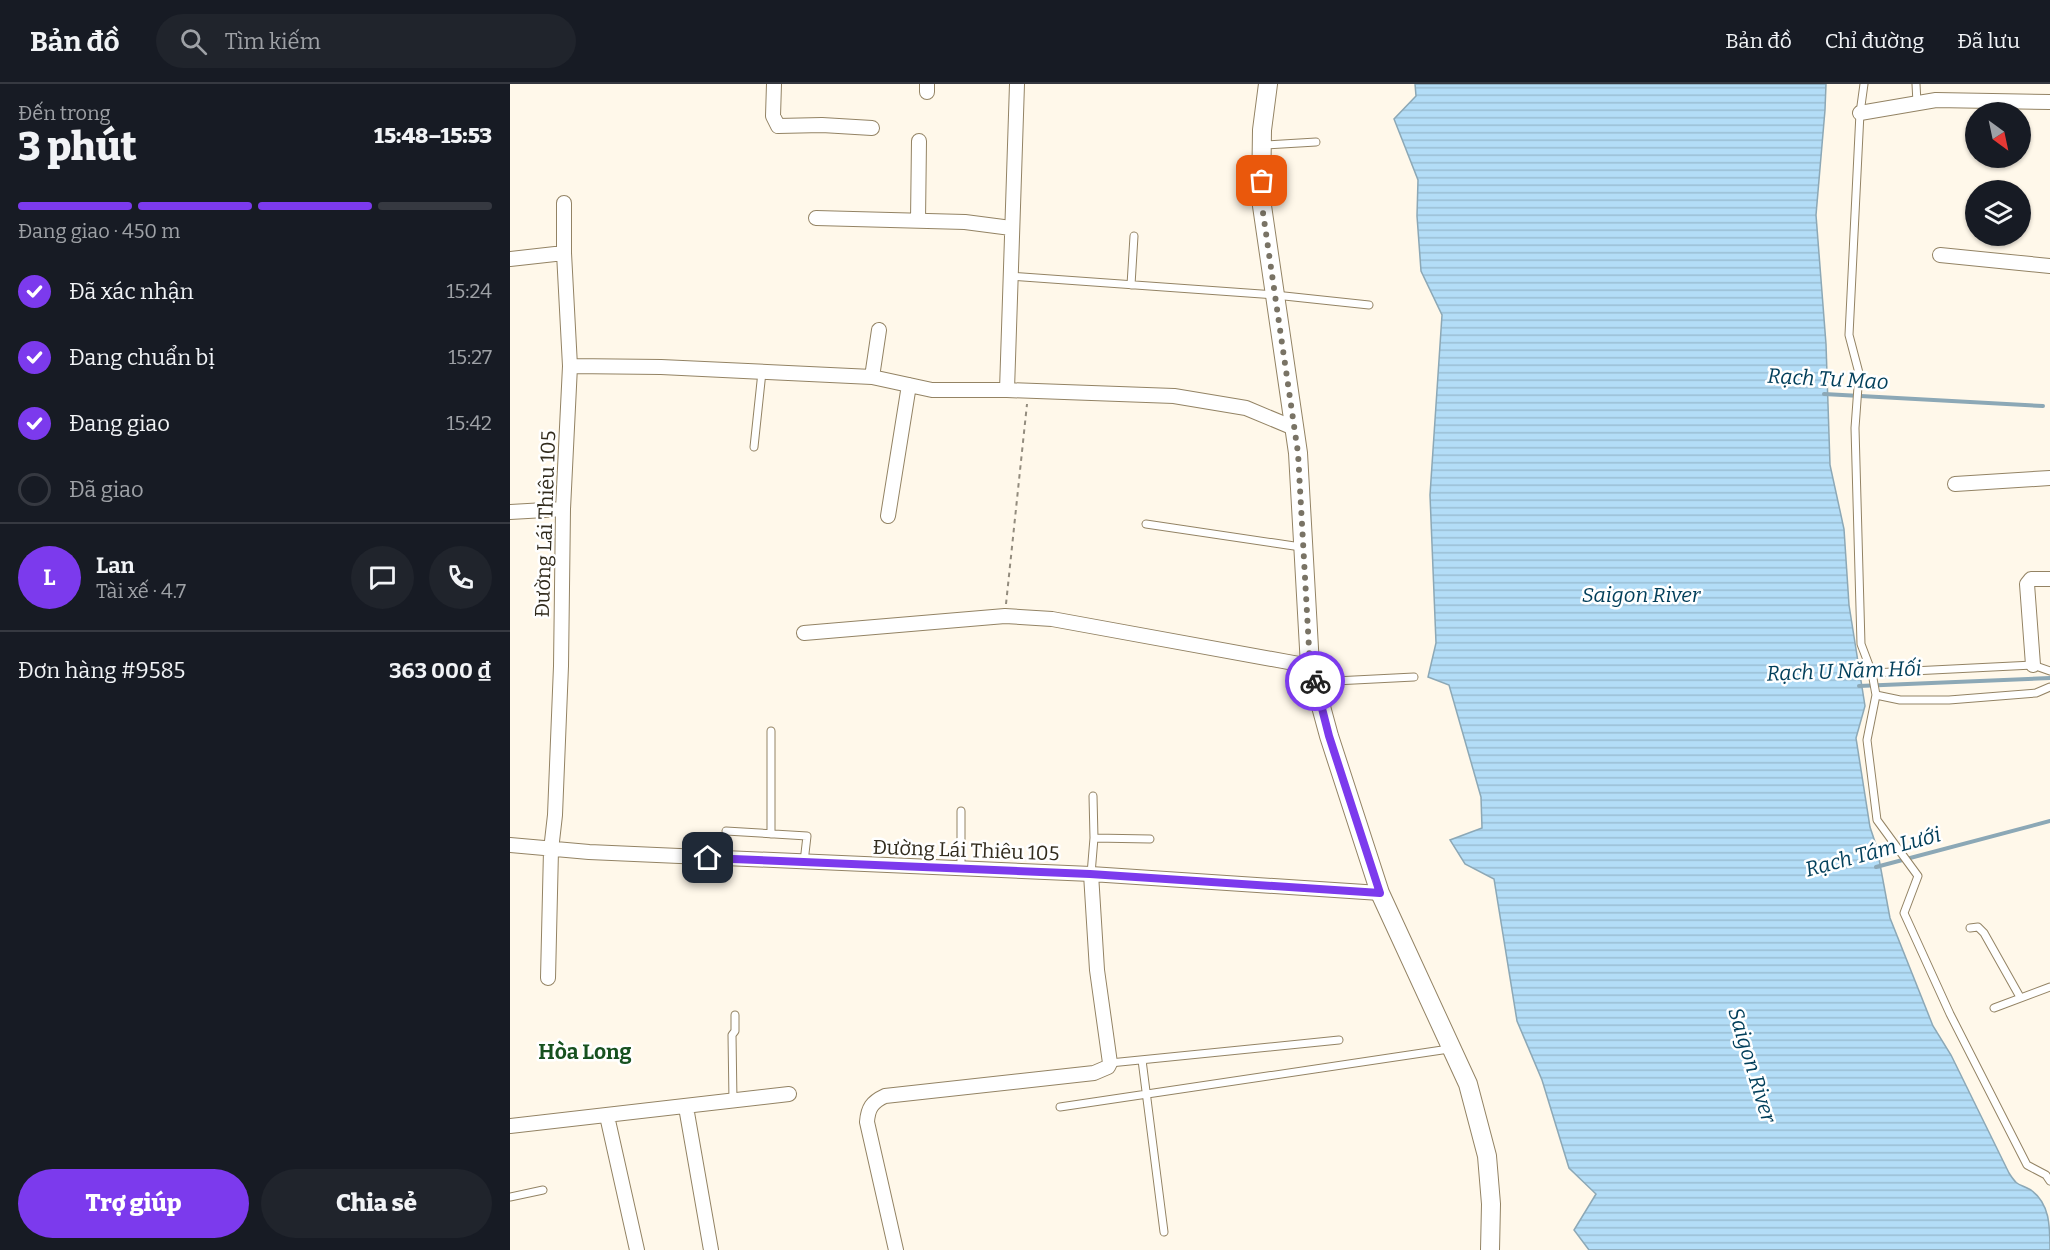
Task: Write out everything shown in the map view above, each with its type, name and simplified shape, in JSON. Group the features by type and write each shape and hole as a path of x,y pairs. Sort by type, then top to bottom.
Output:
{"street":[{"path":"774,84 773,117 777,126 822,125 872,128"},
{"path":"1007,390 1017,84"},
{"path":"1268,84 1262,145 1261,199 1298,453 1313,674 1329,736 1380,893 1468,1084 1487,1156 1491,1204 1490,1250"},
{"path":"1860,112 1936,100 2050,102"},
{"path":"918,220 919,141"},
{"name":"Đường Lái Thiêu 105","path":"550,850 555,815 561,666 563,509 570,366 564,253 564,202"},
{"path":"816,218 965,222 1011,228"},
{"path":"510,259 564,253"},
{"path":"1940,255 2050,266"},
{"path":"872,377 879,330"},
{"path":"570,366 661,367 872,377 932,390 1028,390 1174,396 1246,408 1294,428"},
{"path":"888,516 909,385"},
{"path":"1955,484 2050,478"},
{"path":"510,512 563,509"},
{"path":"2033,665 2027,584 2031,579 2050,579"},
{"path":"804,633 1005,616 1052,619 1313,674"},
{"name":"Đường Lái Thiêu 105","path":"510,845 550,850 804,862 961,863 1380,893"},
{"path":"548,978 550,850"},
{"path":"896,1250 867,1122 869,1107 876,1100 885,1096 1094,1073 1105,1070 1110,1063 1097,969 1090,874"},
{"path":"510,1126 789,1094"},
{"path":"686,1107 711,1250"},
{"path":"607,1116 637,1250"}],"lane":[{"path":"1864,84 1860,112 1849,335 1859,373 1855,428 1861,644 1873,674 1875,695 1867,740 1877,820 1918,876 1904,913 1950,1014 2027,1165 2049,1176"},
{"path":"1916,84 1917,104"},
{"path":"1262,145 1316,142"},
{"path":"1131,285 1134,236"},
{"path":"1010,276 1275,295 1369,305"},
{"path":"754,447 762,372"},
{"path":"1146,524 1304,547"},
{"path":"1873,674 2033,665 2050,671"},
{"path":"1313,674 1414,677"},
{"path":"1875,695 1900,700 1949,700 2036,693 2050,687"},
{"path":"771,731 771,834"},
{"path":"1090,874 1094,838 1093,796"},
{"path":"961,811 961,863"},
{"path":"726,831 807,836 804,862"},
{"path":"1094,838 1150,840"},
{"path":"1970,928 1978,927 1984,933 2020,997"},
{"path":"1994,1008 2050,987"},
{"path":"733,1101 732,1035 735,1031 735,1015"},
{"path":"1110,1063 1339,1040"},
{"path":"1060,1107 1145,1091 1452,1049"},
{"path":"1142,1060 1164,1232"},
{"path":"510,1197 543,1190"}],"path":[{"path":"1005,616 1028,390"}],"water":[{"name":"Saigon River","path":"1415,84 1826,84 1816,215 1826,344 1830,465 1844,529 1849,605 1865,706 1856,738 1870,827 1877,848 1890,918 1933,1026 1951,1055 2009,1173 2016,1183 2031,1190 2042,1202 2048,1216 2050,1250 1589,1250 1574,1230 1596,1194 1569,1168 1542,1080 1517,1021 1494,879 1465,864 1450,840 1482,828 1481,797 1449,685 1428,677 1436,643 1430,495 1442,315 1421,271 1417,216 1418,180 1394,119 1416,96"}],"waterway":[{"name":"Rạch Tư Mao","path":"1824,394 2043,406"},
{"name":"Rạch U Năm Hối","path":"1859,686 2050,678"},
{"name":"Rạch Tám Lưới","path":"1876,867 2050,821"}],"way so far":[{"path":"1262,181 1261,199 1298,453 1310,666 1315,681"}],"district":[{"name":"Hòa Long","path":"585,1052"}],"route":[{"path":"708,858 1090,874 1380,893 1329,736 1315,681"}]}
